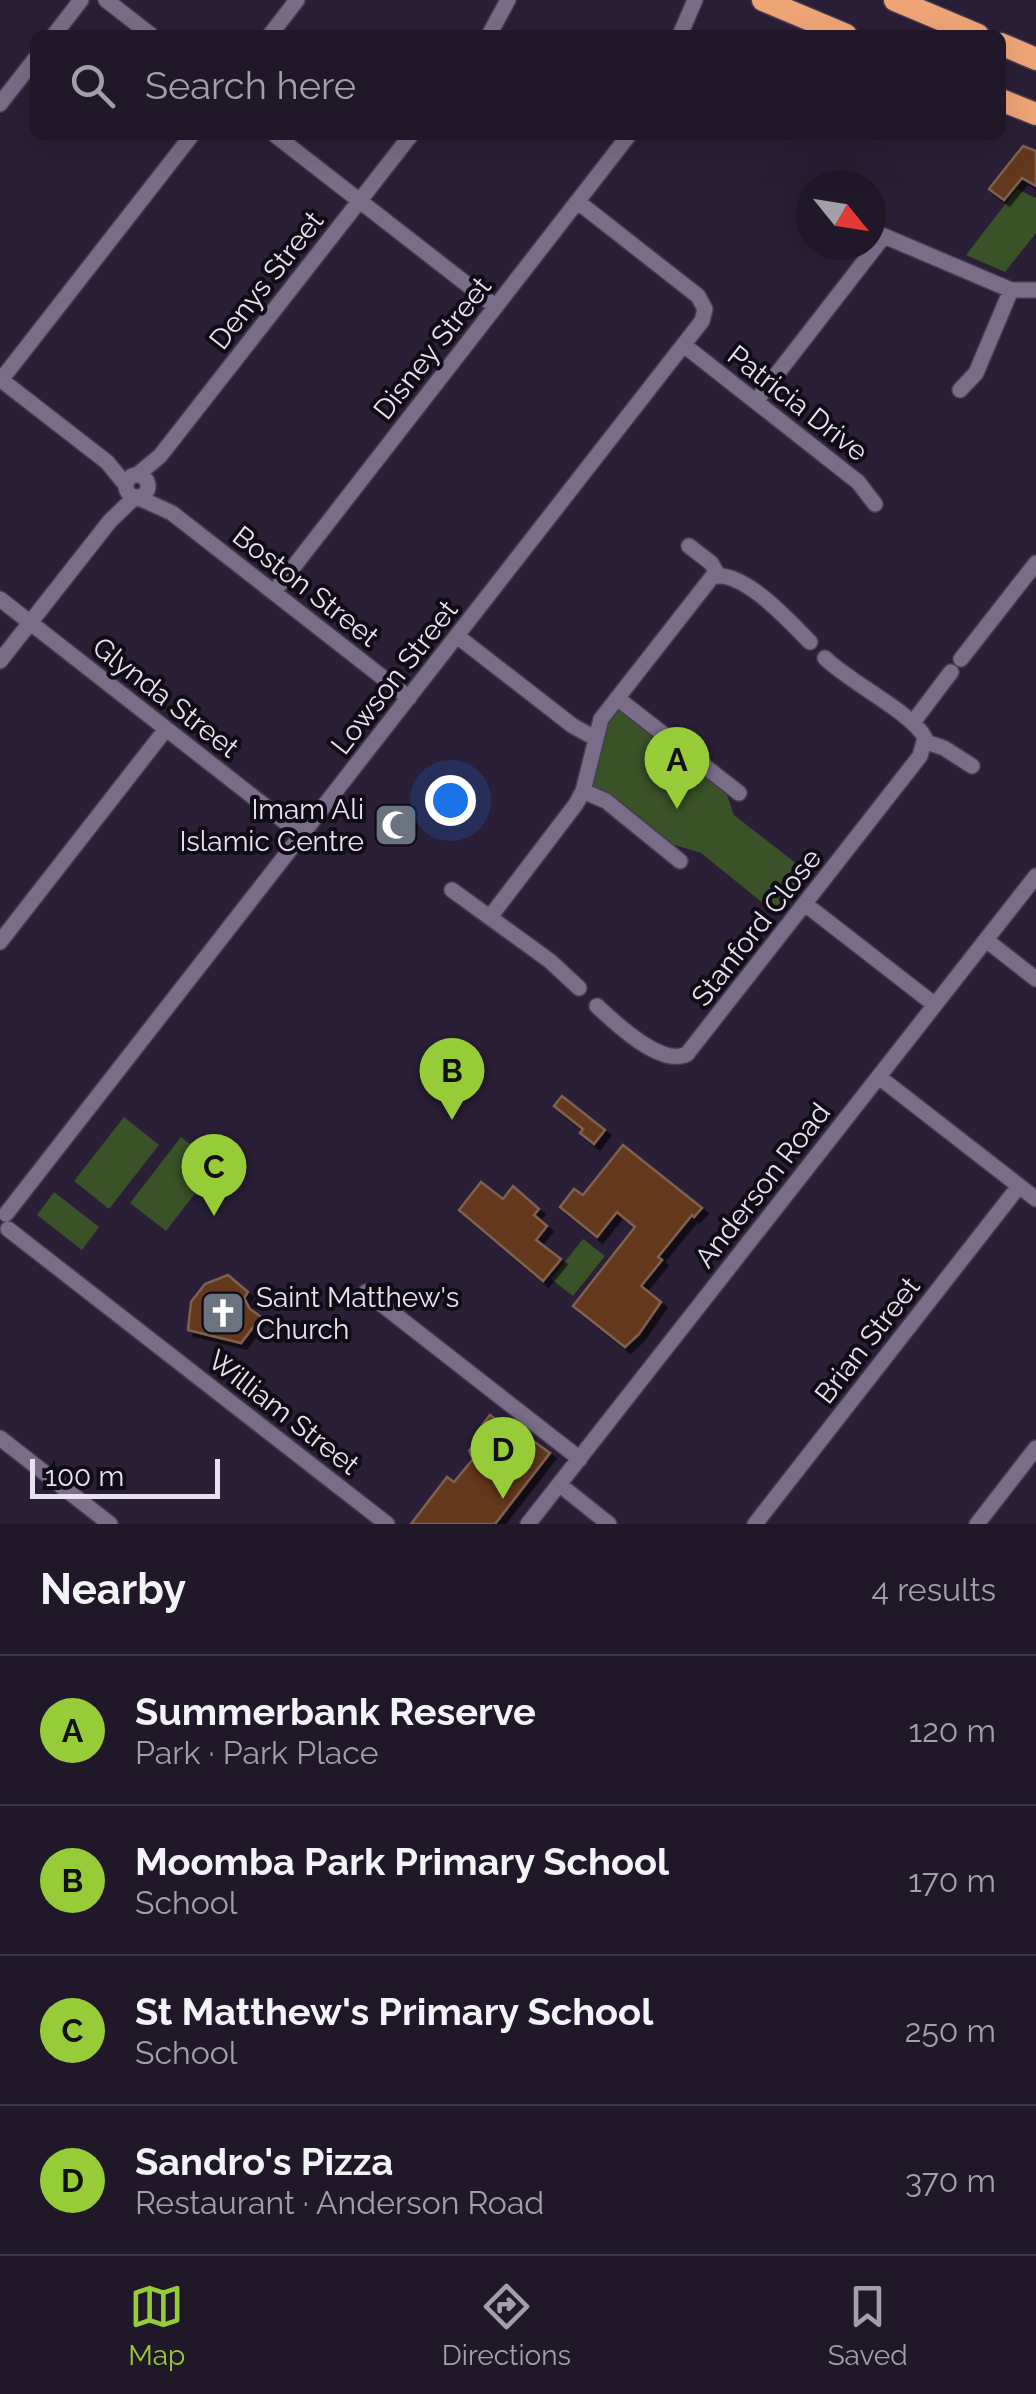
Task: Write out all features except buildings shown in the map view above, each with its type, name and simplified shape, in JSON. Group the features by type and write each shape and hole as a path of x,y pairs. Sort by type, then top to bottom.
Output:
{"highway":[{"path":"763,0 834,30"},
{"path":"895,0 966,30"},
{"path":"1006,46 1036,59"},
{"path":"1006,102 1036,114"}],"street":[{"path":"58,30 81,0"},
{"path":"106,0 145,30"},
{"path":"274,30 297,0"},
{"path":"492,30 508,0"},
{"path":"682,30 695,0"},
{"path":"0,104 30,65"},
{"path":"1,379 188,140"},
{"path":"282,140 496,307"},
{"name":"Denys Street","path":"0,661 407,140"},
{"name":"Disney Street","path":"274,592 625,140"},
{"name":"Lowson Street","path":"4,1222 702,322 705,309 698,296 578,202"},
{"path":"756,401 884,236 1011,290 1036,290"},
{"path":"960,390 976,373 1011,290"},
{"name":"Patricia Drive","path":"684,346 858,482 875,504"},
{"name":"Boston Street","path":"1,379 409,698"},
{"path":"689,546 711,563 718,575"},
{"path":"914,721 1036,564"},
{"path":"490,917 583,791 602,719 708,580 718,575 736,579 810,642"},
{"name":"Glynda Street","path":"0,599 302,835"},
{"path":"457,636 572,726 595,738"},
{"path":"825,658 862,688 914,721 926,742 944,748 972,766"},
{"path":"617,698 739,793"},
{"path":"0,942 166,729"},
{"name":"Stanford Close","path":"596,1006 664,1055 680,1057 694,1047 920,756 926,742"},
{"path":"583,791 606,802 680,860"},
{"name":"Anderson Road","path":"528,1524 1036,876"},
{"path":"452,890 550,961 579,988"},
{"path":"805,904 935,1005"},
{"path":"986,940 1036,979"},
{"path":"878,1076 1036,1200"},
{"name":"Brian Street","path":"755,1524 1019,1186"},
{"name":"William Street","path":"4,1222 387,1524"},
{"path":"366,1292 580,1459"},
{"path":"0,1438 110,1524"},
{"path":"976,1524 1036,1448"},
{"path":"560,1485 609,1524"}],"green space":[{"path":"1017,189 1036,198 1036,233 1005,272 966,255"},
{"path":"621,710 724,786 734,815 811,875 779,916 701,853 665,842 596,792 592,772 596,747 613,715"},
{"path":"124,1117 159,1145 109,1209 74,1181"},
{"path":"181,1137 217,1165 166,1231 130,1203"},
{"path":"54,1192 99,1227 82,1250 37,1215"},
{"path":"583,1239 605,1256 573,1296 551,1279"}],"place":[{"name":"Summerbank Reserve","path":"677,809"},
{"name":"Imam Ali Islamic Centre","path":"396,825"},
{"name":"Moomba Park Primary School","path":"452,1120"},
{"name":"St Matthew's Primary School","path":"214,1216"},
{"name":"Saint Matthew's Church","path":"223,1313"},
{"name":"Sandro's Pizza","path":"503,1499"}]}
